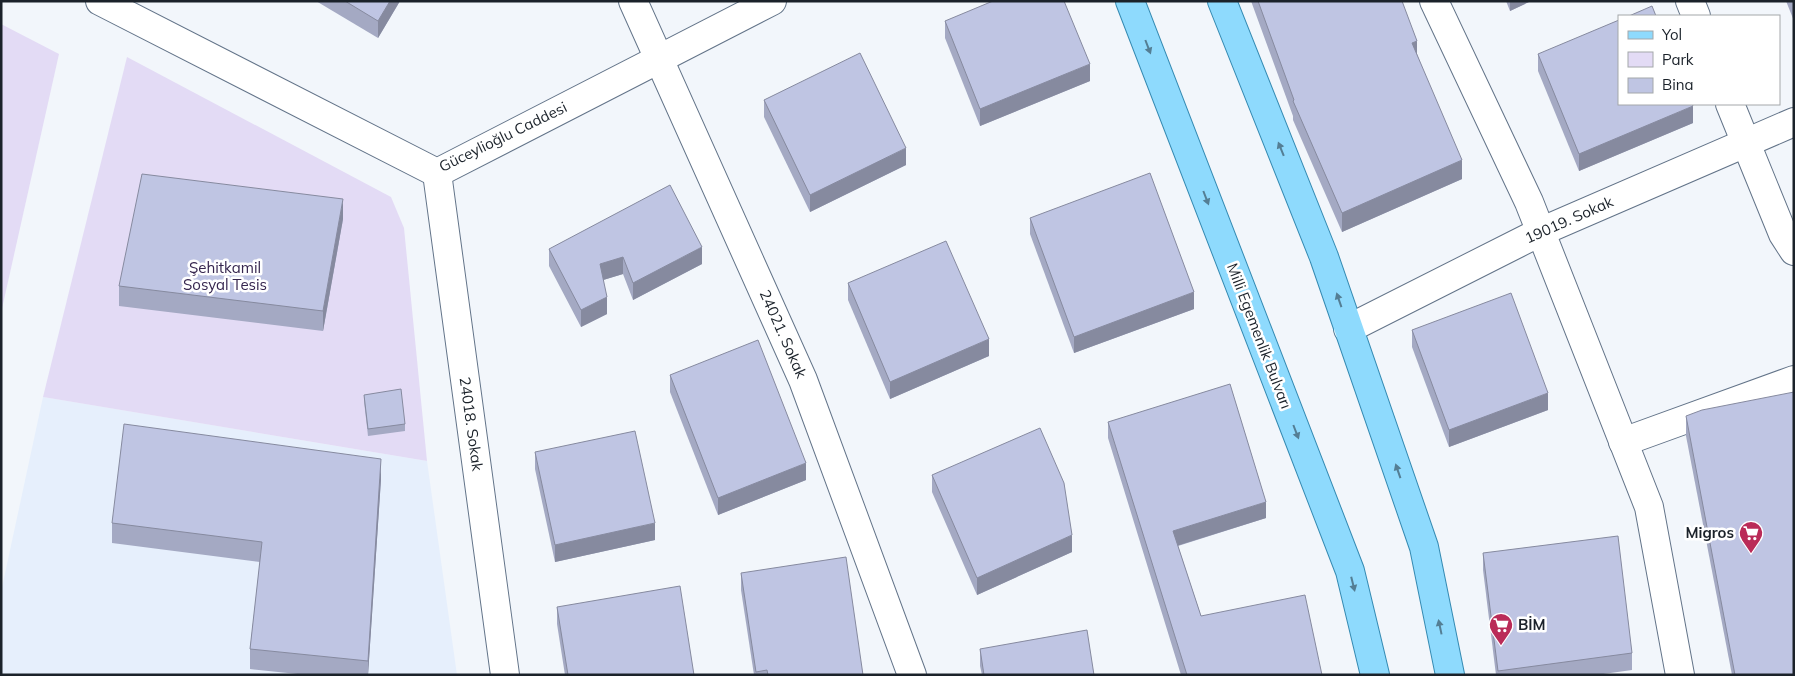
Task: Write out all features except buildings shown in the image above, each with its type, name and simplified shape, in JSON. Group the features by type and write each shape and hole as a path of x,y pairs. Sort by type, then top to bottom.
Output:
{"main road":[{"name":"Milli Egemenlik Bulvarı","path":"1130,1 1350,571 1375,675"},
{"path":"1222,1 1324,257 1424,547 1450,675"}],"street":[{"name":"Güceylioğlu Caddesi","path":"100,1 437,173 772,1"},
{"name":"24021. Sokak","path":"633,1 804,380 912,675"},
{"path":"1434,1 1529,202 1649,508 1680,675"},
{"path":"1690,1 1696,15"},
{"path":"1730,105 1783,234 1794,251"},
{"name":"19019. Sokak","path":"1348,329 1540,232 1794,122"},
{"name":"24018. Sokak","path":"437,173 505,675"},
{"path":"1623,442 1794,380"}],"shaded area":[{"path":"43,397 427,461 457,675 1,675 1,592"}],"green space":[{"path":"1,24 59,54 1,313"},
{"name":"Şehitkamil Sosyal Tesis","path":"127,57 391,197 404,228 427,461 43,397"}],"place":[{"name":"Migros","path":"1751,554"},
{"name":"BİM","path":"1501,646"}]}
